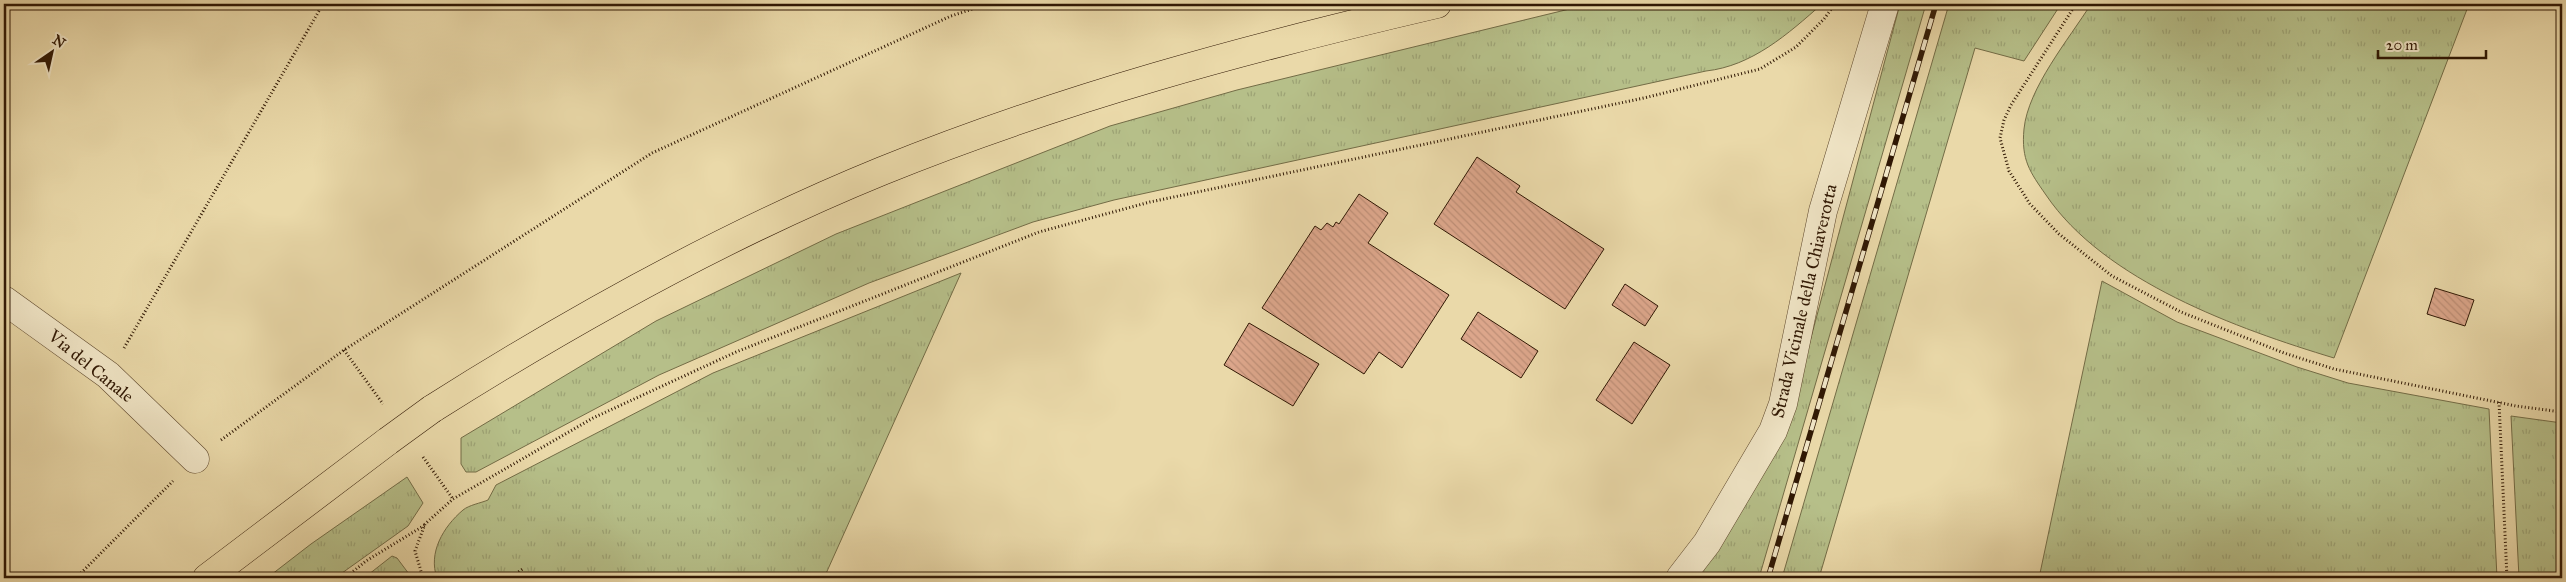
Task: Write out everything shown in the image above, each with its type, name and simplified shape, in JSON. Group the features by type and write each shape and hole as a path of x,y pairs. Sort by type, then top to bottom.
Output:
{"main road":[{"path":"207,578 432,409 589,313 718,245 881,171 1030,115 1168,71 1324,30 1437,4"}],"street":[{"name":"Strada Vicinale della Chiaverotta","path":"1680,578 1707,543 1773,431 1783,404 1823,211 1885,4"},
{"name":"Via del Canale","path":"4,300 108,375 195,459"}],"path":[{"path":"108,375 322,4"},
{"path":"76,578 195,459 344,350 652,152 951,16 988,4"},
{"path":"345,578 366,562 425,524 453,498 593,418 736,352 1039,232 1150,202 1644,98 1760,69 1796,46 1824,19 1835,4"},
{"path":"2076,4 2011,105 2004,120 2000,138 2009,171 2030,204 2059,234 2112,276 2181,312 2284,352 2334,369 2499,402 2562,412"},
{"path":"2499,402 2507,578"},
{"path":"423,578 415,550 425,524"},
{"path":"510,578 524,568"}],"green space":[{"path":"1590,4 1822,4 1768,47 1739,63 1723,68 1114,200 1033,222 869,283 659,375 476,472 466,472 461,464 461,438 656,321 836,234 1110,126 1237,90"},
{"path":"1900,4 1926,4 1759,578 1693,578 1788,424"},
{"path":"1949,4 2061,4 2024,61 1975,48 1819,578 1782,578"},
{"path":"2091,4 2469,4 2334,358 2216,316 2176,298 2137,277 2102,253 2071,226 2040,187 2025,157 2023,140 2027,113 2041,81"},
{"path":"961,273 824,578 437,578 434,559 436,550 449,524 466,508 488,500 496,485 713,373"},
{"path":"2102,281 2177,322 2297,367 2348,383 2489,409 2497,578 2039,578"},
{"path":"2511,416 2562,423 2562,578 2519,578"},
{"path":"407,477 423,503 408,526 335,578 267,578 311,544"},
{"path":"392,556 397,558 412,578 364,578"}],"building":[{"path":"1477,157 1520,186 1516,192 1604,249 1565,309 1434,224"},
{"path":"1359,194 1388,213 1368,243 1449,295 1402,368 1379,352 1364,374 1262,308 1315,226 1321,230 1327,223 1333,227 1336,222 1339,224"},
{"path":"1625,284 1658,306 1645,326 1612,305"},
{"path":"2435,288 2474,300 2465,326 2427,314"},
{"path":"1478,312 1538,351 1521,378 1461,339"},
{"path":"1249,323 1319,364 1293,406 1224,365"},
{"path":"1634,342 1670,365 1632,424 1596,400"}],"railway":[{"path":"1768,578 1936,4"}]}
